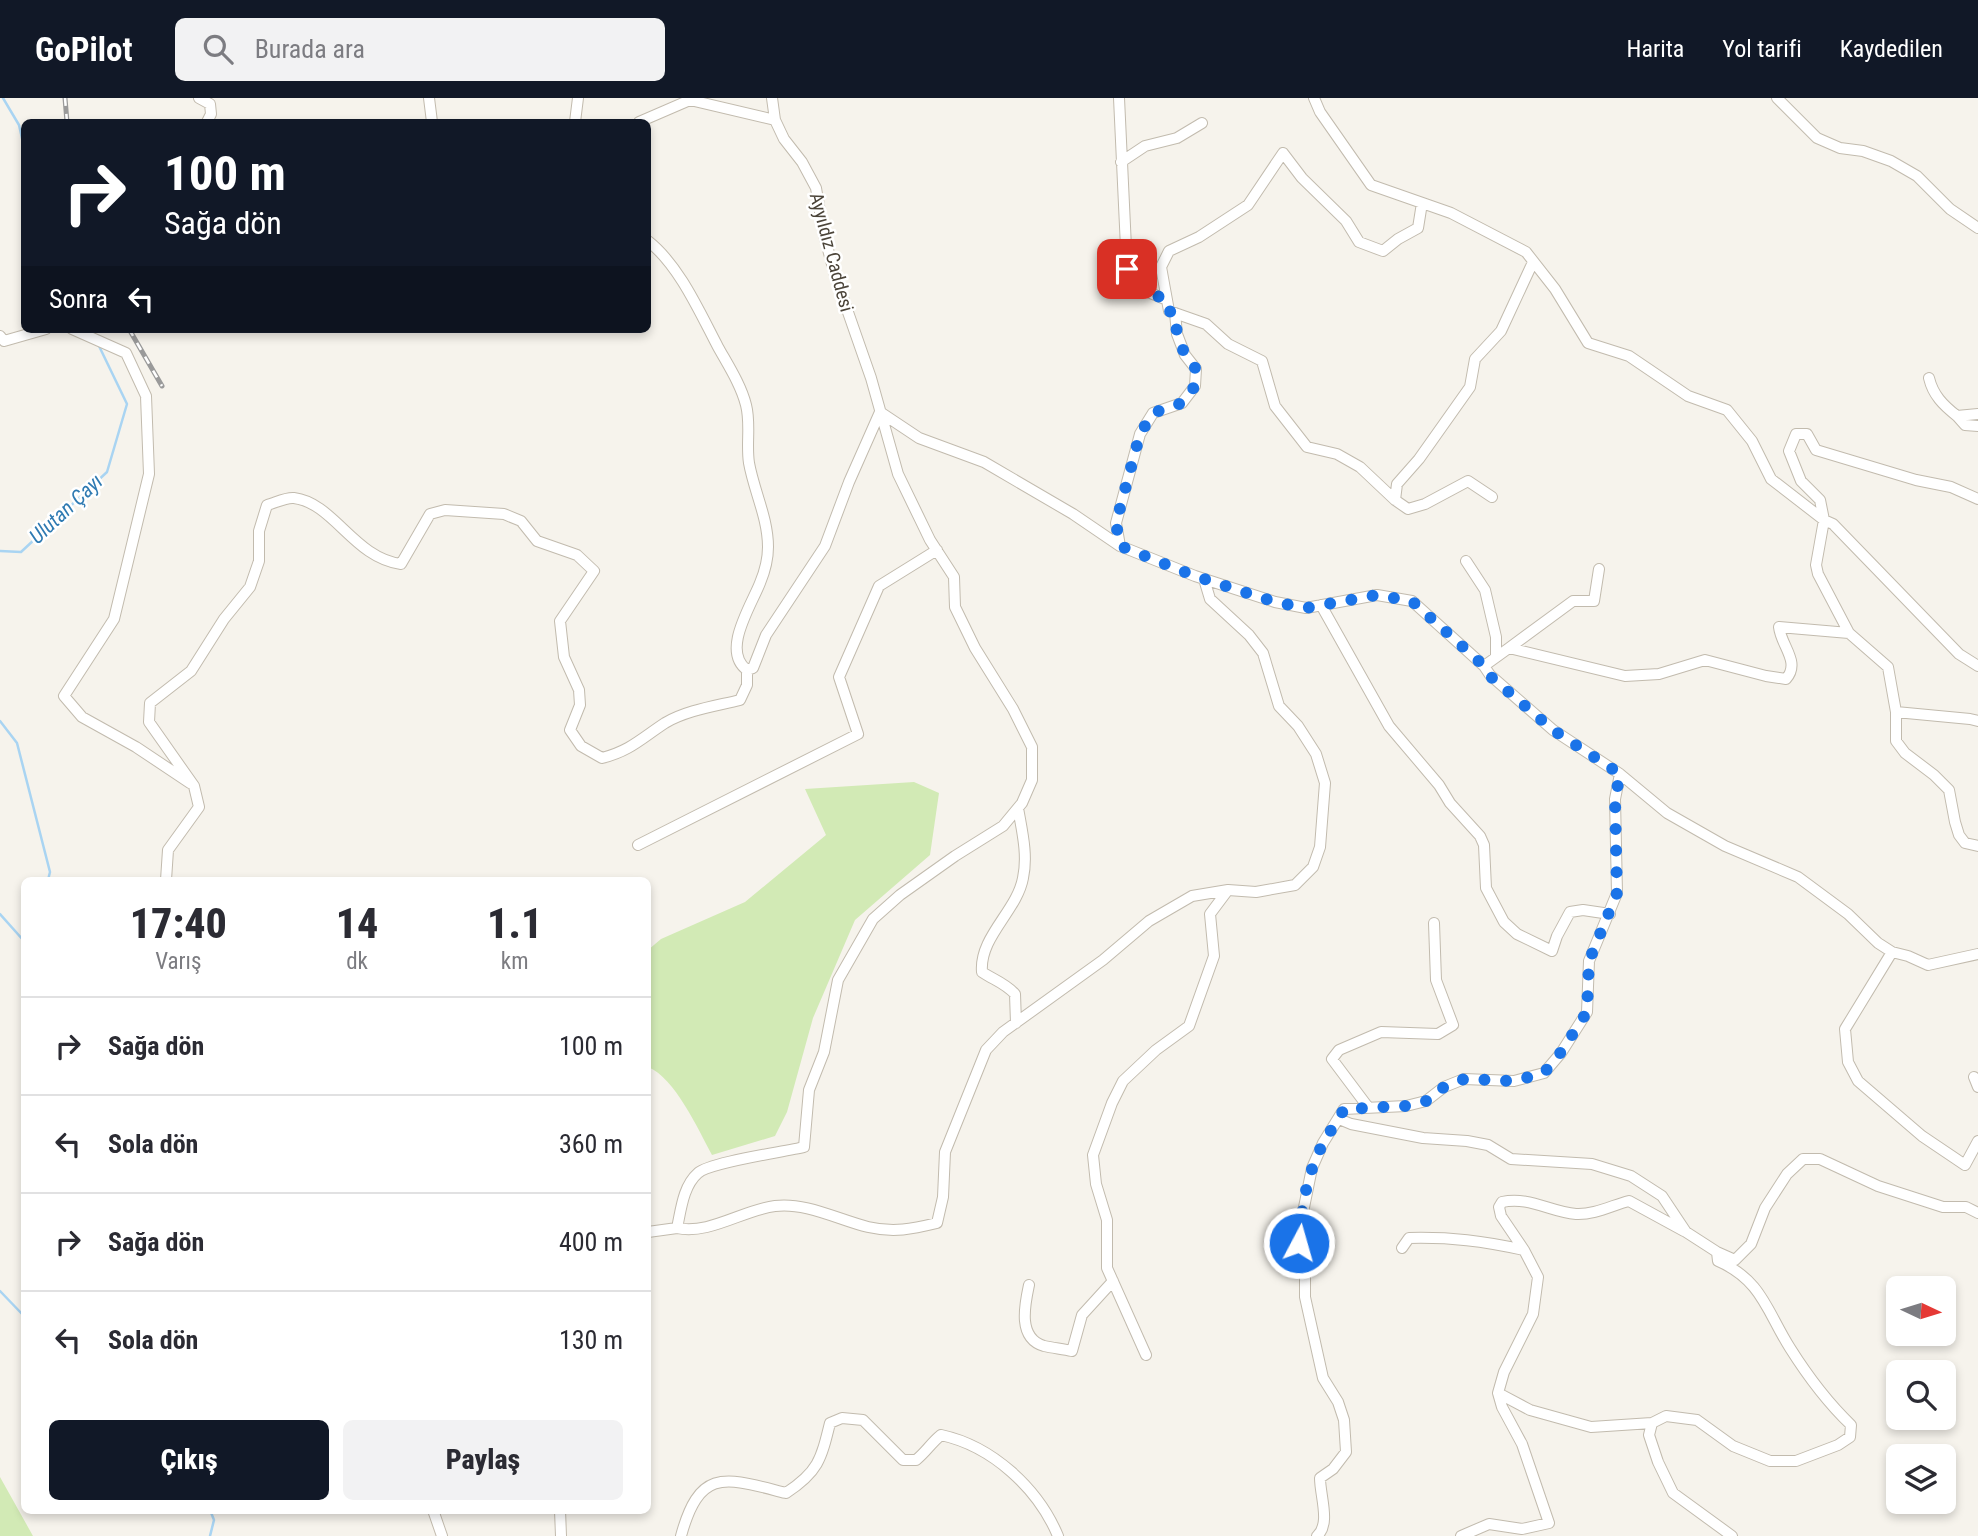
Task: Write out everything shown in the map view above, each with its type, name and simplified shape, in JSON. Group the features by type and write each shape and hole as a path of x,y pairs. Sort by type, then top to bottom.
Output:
{"street":[{"path":"199,98 210,104 208,119"},
{"path":"429,98 432,119"},
{"path":"575,119 578,98"},
{"name":"Ayyıldız Caddesi","path":"772,98 775,120 784,139 802,162 816,188 835,275 871,378 898,474 954,578 955,607 975,648 1013,709 1032,747 1032,780 1018,808"},
{"path":"1119,98 1127,269 1143,290 1167,300"},
{"path":"1314,98 1320,112 1371,184 1451,213 1526,252 1555,289 1588,343 1629,356 1688,396 1727,410 1752,441 1771,479 1832,524 1959,654 1978,666"},
{"path":"1777,98 1817,138 1840,148 1863,151 1917,176 1950,209 1978,228"},
{"path":"646,119 690,100 775,120"},
{"path":"1121,162 1145,146 1177,138 1202,123"},
{"path":"1422,203 1418,228 1383,251 1359,242 1346,220 1302,178 1283,153 1248,205 1199,237 1169,251 1161,267 1169,311 1206,324 1228,344 1262,361 1275,406 1307,447 1337,454 1360,467 1408,509 1425,504 1468,481 1492,496"},
{"path":"166,877 168,850 199,807 194,786 181,763 163,744 149,722 150,703 191,671 224,620 250,587 260,561 259,531 267,505 293,497 314,506 346,531 363,549 385,562 401,564 430,514 445,510 504,514 521,521 537,541 578,555 594,571 560,621 564,657 579,690 579,705 570,730 581,746 602,758 622,754 666,723 740,700 747,685 747,670 737,659 736,650 744,618 761,582 768,547 749,464 746,405 727,363 694,303 667,260 651,244"},
{"path":"1395,500 1396,484 1419,459 1469,387 1475,359 1501,331 1533,262"},
{"path":"1120,546 1116,523 1140,434 1153,413 1182,403 1195,386 1196,369 1185,355 1177,334 1175,313"},
{"path":"0,337 4,341 32,333"},
{"path":"82,333 126,352 146,396 149,474 114,619 64,696 82,717 136,747 194,786"},
{"path":"1929,378 1937,397 1965,425 1978,426"},
{"path":"747,670 752,668 766,635 825,546 880,412 919,438 984,462 1073,514 1120,546 1204,579 1275,602 1306,608 1377,595 1412,601 1484,666 1490,676 1553,730 1620,774 1667,813 1725,846 1798,877 1848,914 1878,943 1892,952 1928,965 1978,954"},
{"path":"1956,416 1978,414"},
{"path":"1978,499 1951,487 1916,480 1829,455 1816,450 1807,434 1796,434 1789,451 1801,481 1820,500 1824,520 1816,565 1818,573 1849,633 1888,667 1896,712 1896,741 1905,753 1949,790 1959,835 1965,843 1978,846"},
{"path":"638,845 858,734 839,677 879,586 937,550"},
{"path":"1466,561 1485,590 1496,637 1496,657"},
{"path":"1484,666 1573,601 1594,601 1599,569"},
{"path":"651,1232 703,1227 776,1206 808,1209 870,1227 905,1231 937,1223 943,1197 945,1152 986,1050 1003,1032 1103,960 1149,922 1192,896 1228,890 1256,892 1295,884 1313,867 1320,846 1325,783 1317,754 1298,726 1279,706 1264,653 1250,635 1210,599 1204,579"},
{"path":"1321,605 1389,726 1480,836 1484,845 1486,888 1504,922 1517,934 1552,951 1570,912 1583,910 1610,914"},
{"path":"1508,648 1625,676 1659,674 1705,660 1786,679 1793,671 1793,664 1779,626 1849,633"},
{"path":"1896,712 1978,721"},
{"path":"1317,1536 1322,1532 1325,1523 1320,1478 1334,1469 1346,1452 1338,1402 1323,1378 1306,1297 1305,1257 1299,1243 1312,1168 1323,1143 1344,1109 1406,1106 1426,1101 1444,1087 1464,1079 1514,1081 1544,1073 1561,1052 1587,1012 1589,961 1617,893 1615,799 1620,774"},
{"path":"1016,1023 1015,994 1006,983 992,979 982,972 981,964 993,935 1016,899 1023,879 1025,845 1018,808"},
{"path":"677,1228 684,1195 698,1172 721,1163 804,1147 809,1090 824,1052 838,980 873,919 900,895 955,856 1003,827 1018,808"},
{"path":"1146,1355 1107,1268 1107,1220 1096,1184 1093,1155 1111,1103 1123,1081 1156,1050 1189,1026 1214,956 1210,914 1228,890"},
{"path":"1368,1107 1332,1059 1339,1050 1381,1032 1438,1034 1453,1025 1436,980 1434,923"},
{"path":"1892,952 1845,1029 1848,1062 1858,1081 1922,1136 1965,1165 1978,1141"},
{"path":"1339,1119 1351,1124 1423,1138 1488,1145 1511,1159 1592,1164 1630,1176 1662,1196 1686,1232"},
{"path":"1461,1536 1489,1524 1522,1529 1549,1523 1522,1444 1502,1407 1498,1393 1504,1372 1534,1314 1538,1277 1501,1216 1499,1207 1502,1202 1514,1199 1528,1201 1578,1214 1629,1201 1735,1260 1751,1244 1765,1208 1787,1174 1803,1159 1820,1159 1878,1186 1943,1207 1966,1208 1978,1213"},
{"path":"1402,1248 1409,1238 1435,1238 1469,1239 1524,1250"},
{"path":"1498,1393 1530,1410 1591,1427 1652,1423 1666,1416 1698,1420 1733,1446 1770,1461 1796,1461 1838,1445 1850,1437 1851,1425 1804,1370 1777,1327 1766,1301 1735,1269 1718,1261 1717,1252"},
{"path":"1030,1285 1023,1312 1031,1336 1040,1345 1072,1350 1082,1315 1113,1281"},
{"path":"681,1536 699,1493 714,1482 736,1480 786,1493 804,1481 822,1459 830,1423 842,1418 863,1420 902,1460 916,1460 929,1444 941,1435 954,1438 997,1458 1037,1500 1058,1536"},
{"path":"1652,1423 1649,1435 1673,1493 1732,1536"},
{"path":"434,1514 442,1536"},
{"path":"560,1514 561,1536"}],"green space":[{"path":"914,782 939,793 930,855 855,920 813,1018 787,1112 775,1136 712,1155 676,1093 651,1069 651,947 661,939 745,902 826,835 805,789"},
{"path":"0,1477 33,1536 0,1536"}],"waterway":[{"name":"Ulutan Çayı","path":"3,98 19,125 21,134"},
{"name":"Ulutan Çayı","path":"0,551 21,552 107,472 127,404 99,346"},
{"name":"Ulutan Çayı","path":"0,721 17,743 50,872 49,877"},
{"name":"Ulutan Çayı","path":"0,914 21,938"},
{"name":"Ulutan Çayı","path":"0,1291 21,1313"},
{"name":"Ulutan Çayı","path":"210,1536 214,1520 212,1514"}],"railway":[{"path":"65,98 67,119"},
{"path":"131,333 162,386"}],"route":[{"path":"1127,269 1143,290 1167,300 1169,311 1175,313 1177,334 1185,355 1196,369 1195,386 1182,403 1153,413 1140,434 1116,523 1120,546 1195,576 1275,602 1306,608 1377,595 1412,601 1484,666 1490,676 1553,730 1620,774 1615,799 1617,893 1589,961 1587,1012 1561,1052 1544,1073 1514,1081 1464,1079 1444,1087 1426,1101 1406,1106 1344,1109 1323,1143 1312,1168 1299,1243"}]}
